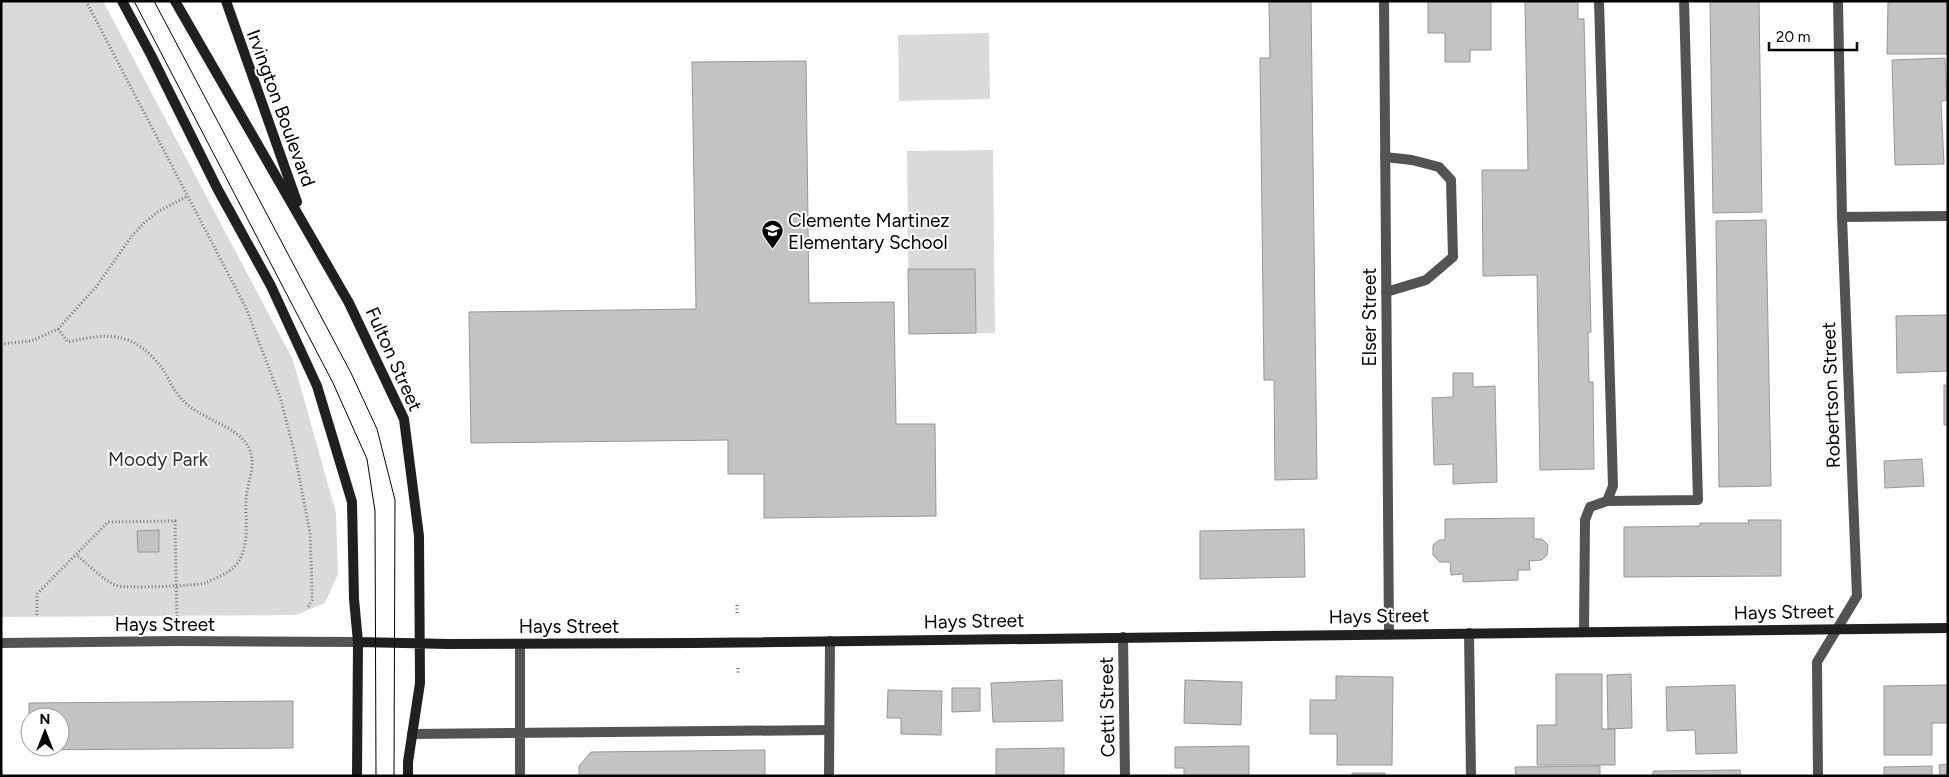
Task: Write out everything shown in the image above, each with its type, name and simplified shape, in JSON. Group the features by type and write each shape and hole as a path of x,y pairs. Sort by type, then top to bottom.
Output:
{"main road":[{"path":"122,1 217,188 271,286 317,386 352,502 354,599 358,642 357,776"},
{"name":"Fulton Street","path":"175,1 349,303 404,419 420,536 420,683 408,762 408,776"},
{"name":"Irvington Boulevard","path":"226,1 306,227"},
{"name":"Hays Street","path":"358,642 520,644 1948,628"}],"street":[{"name":"Elser Street","path":"1384,1 1389,633"},
{"path":"1599,1 1613,467 1613,486 1608,501"},
{"path":"1584,632 1585,520 1590,507 1608,501 1698,500 1684,1"},
{"name":"Robertson Street","path":"1818,776 1817,662 1856,596 1842,217 1838,1"},
{"path":"1385,157 1412,160 1439,167 1451,180 1453,257 1426,280 1386,292"},
{"path":"1842,217 1948,216"},
{"path":"1469,633 1470,776"},
{"name":"Cetti Street","path":"1123,637 1126,776"},
{"name":"Hays Street","path":"1,643 178,641 358,642"},
{"path":"829,776 830,641"},
{"path":"520,644 520,776"},
{"path":"412,734 829,730"}],"path":[{"path":"86,1 246,308 281,400 295,455 310,533 312,600 308,607"},
{"path":"1,344 32,341 58,330 96,287 131,236 159,211 188,196"},
{"path":"58,330 68,342 109,335 124,338 139,345 162,369 171,385 186,403 213,421 238,434 248,446 252,455 253,467 246,488 246,535 243,552 235,566 204,584 116,586 76,554"},
{"path":"37,616 37,594 108,522 175,521 178,641"},
{"path":"737,605 737,614"},
{"path":"738,668 738,674"}],"green space":[{"name":"Moody Park","path":"1,1 103,1 293,360 336,513 338,574 325,603 296,615 1,617"},
{"path":"989,33 990,99 899,101 898,35"},
{"path":"993,150 995,333 909,334 907,151"}],"building":[{"path":"1269,1 1311,1 1317,479 1275,480 1274,380 1264,380 1260,58 1270,58"},
{"path":"1428,1 1491,1 1491,50 1470,50 1470,62 1445,62 1445,33 1428,33"},
{"path":"1525,1 1578,1 1578,19 1584,19 1591,332 1588,332 1589,382 1593,382 1594,469 1540,470 1537,275 1483,276 1482,170 1528,170"},
{"path":"1710,1 1759,1 1762,212 1713,213"},
{"path":"1888,1 1948,1 1948,54 1887,54"},
{"path":"1945,58 1947,100 1941,101 1944,164 1895,165 1892,60"},
{"path":"806,61 809,303 894,302 896,424 935,424 936,516 764,518 764,474 728,474 728,440 471,443 469,312 696,309 692,62"},
{"path":"1766,220 1771,486 1719,487 1716,221"},
{"path":"908,269 975,269 976,333 909,334"},
{"path":"1948,315 1948,371 1897,373 1896,316"},
{"path":"1453,373 1473,373 1473,387 1495,386 1497,482 1453,484 1453,464 1434,465 1432,398 1453,397"},
{"path":"1944,385 1948,385 1948,425 1944,425"},
{"path":"1922,459 1924,486 1885,488 1884,461"},
{"path":"1534,518 1534,539 1542,539 1548,545 1547,555 1542,560 1529,561 1530,570 1518,570 1518,580 1463,582 1463,574 1451,575 1450,562 1440,562 1433,555 1433,545 1439,540 1445,540 1445,519"},
{"path":"1748,520 1781,520 1781,576 1624,577 1624,527 1700,526 1700,523 1749,523"},
{"path":"1304,529 1305,577 1200,579 1200,531"},
{"path":"159,530 159,552 138,552 137,531"},
{"path":"1556,674 1602,674 1602,729 1615,729 1615,765 1537,765 1537,725 1556,725"},
{"path":"1631,674 1632,728 1608,729 1607,675"},
{"path":"1336,676 1393,677 1392,765 1337,765 1337,734 1310,734 1310,700 1336,700"},
{"path":"1062,680 1063,721 993,722 991,683"},
{"path":"1185,680 1242,682 1241,725 1184,723"},
{"path":"1735,685 1737,753 1696,754 1695,730 1667,731 1666,687"},
{"path":"1948,685 1948,723 1932,723 1932,755 1884,755 1884,686"},
{"path":"952,688 980,688 980,711 952,712"},
{"path":"888,690 942,691 941,735 901,734 901,718 887,718"},
{"path":"293,701 293,748 70,750 70,707 29,707 29,703"},
{"path":"1249,746 1249,776 1184,776 1184,768 1175,768 1175,747"},
{"path":"1064,748 1064,776 996,776 996,749"},
{"path":"765,750 765,776 579,776 579,766 591,752"},
{"path":"1948,764 1948,776 1940,776 1939,765"},
{"path":"1600,766 1600,776 1516,776 1515,767"},
{"path":"1932,766 1932,776 1884,776 1884,767"},
{"path":"1740,770 1741,776 1653,776 1653,771"},
{"path":"1352,773 1385,773 1385,776 1352,776"}],"tram line":[{"path":"134,1 333,383 367,459 375,511 376,776"},
{"path":"154,1 351,373 377,429 395,500 394,776"}],"place":[{"name":"Clemente Martinez Elementary School","path":"772,250"}]}
